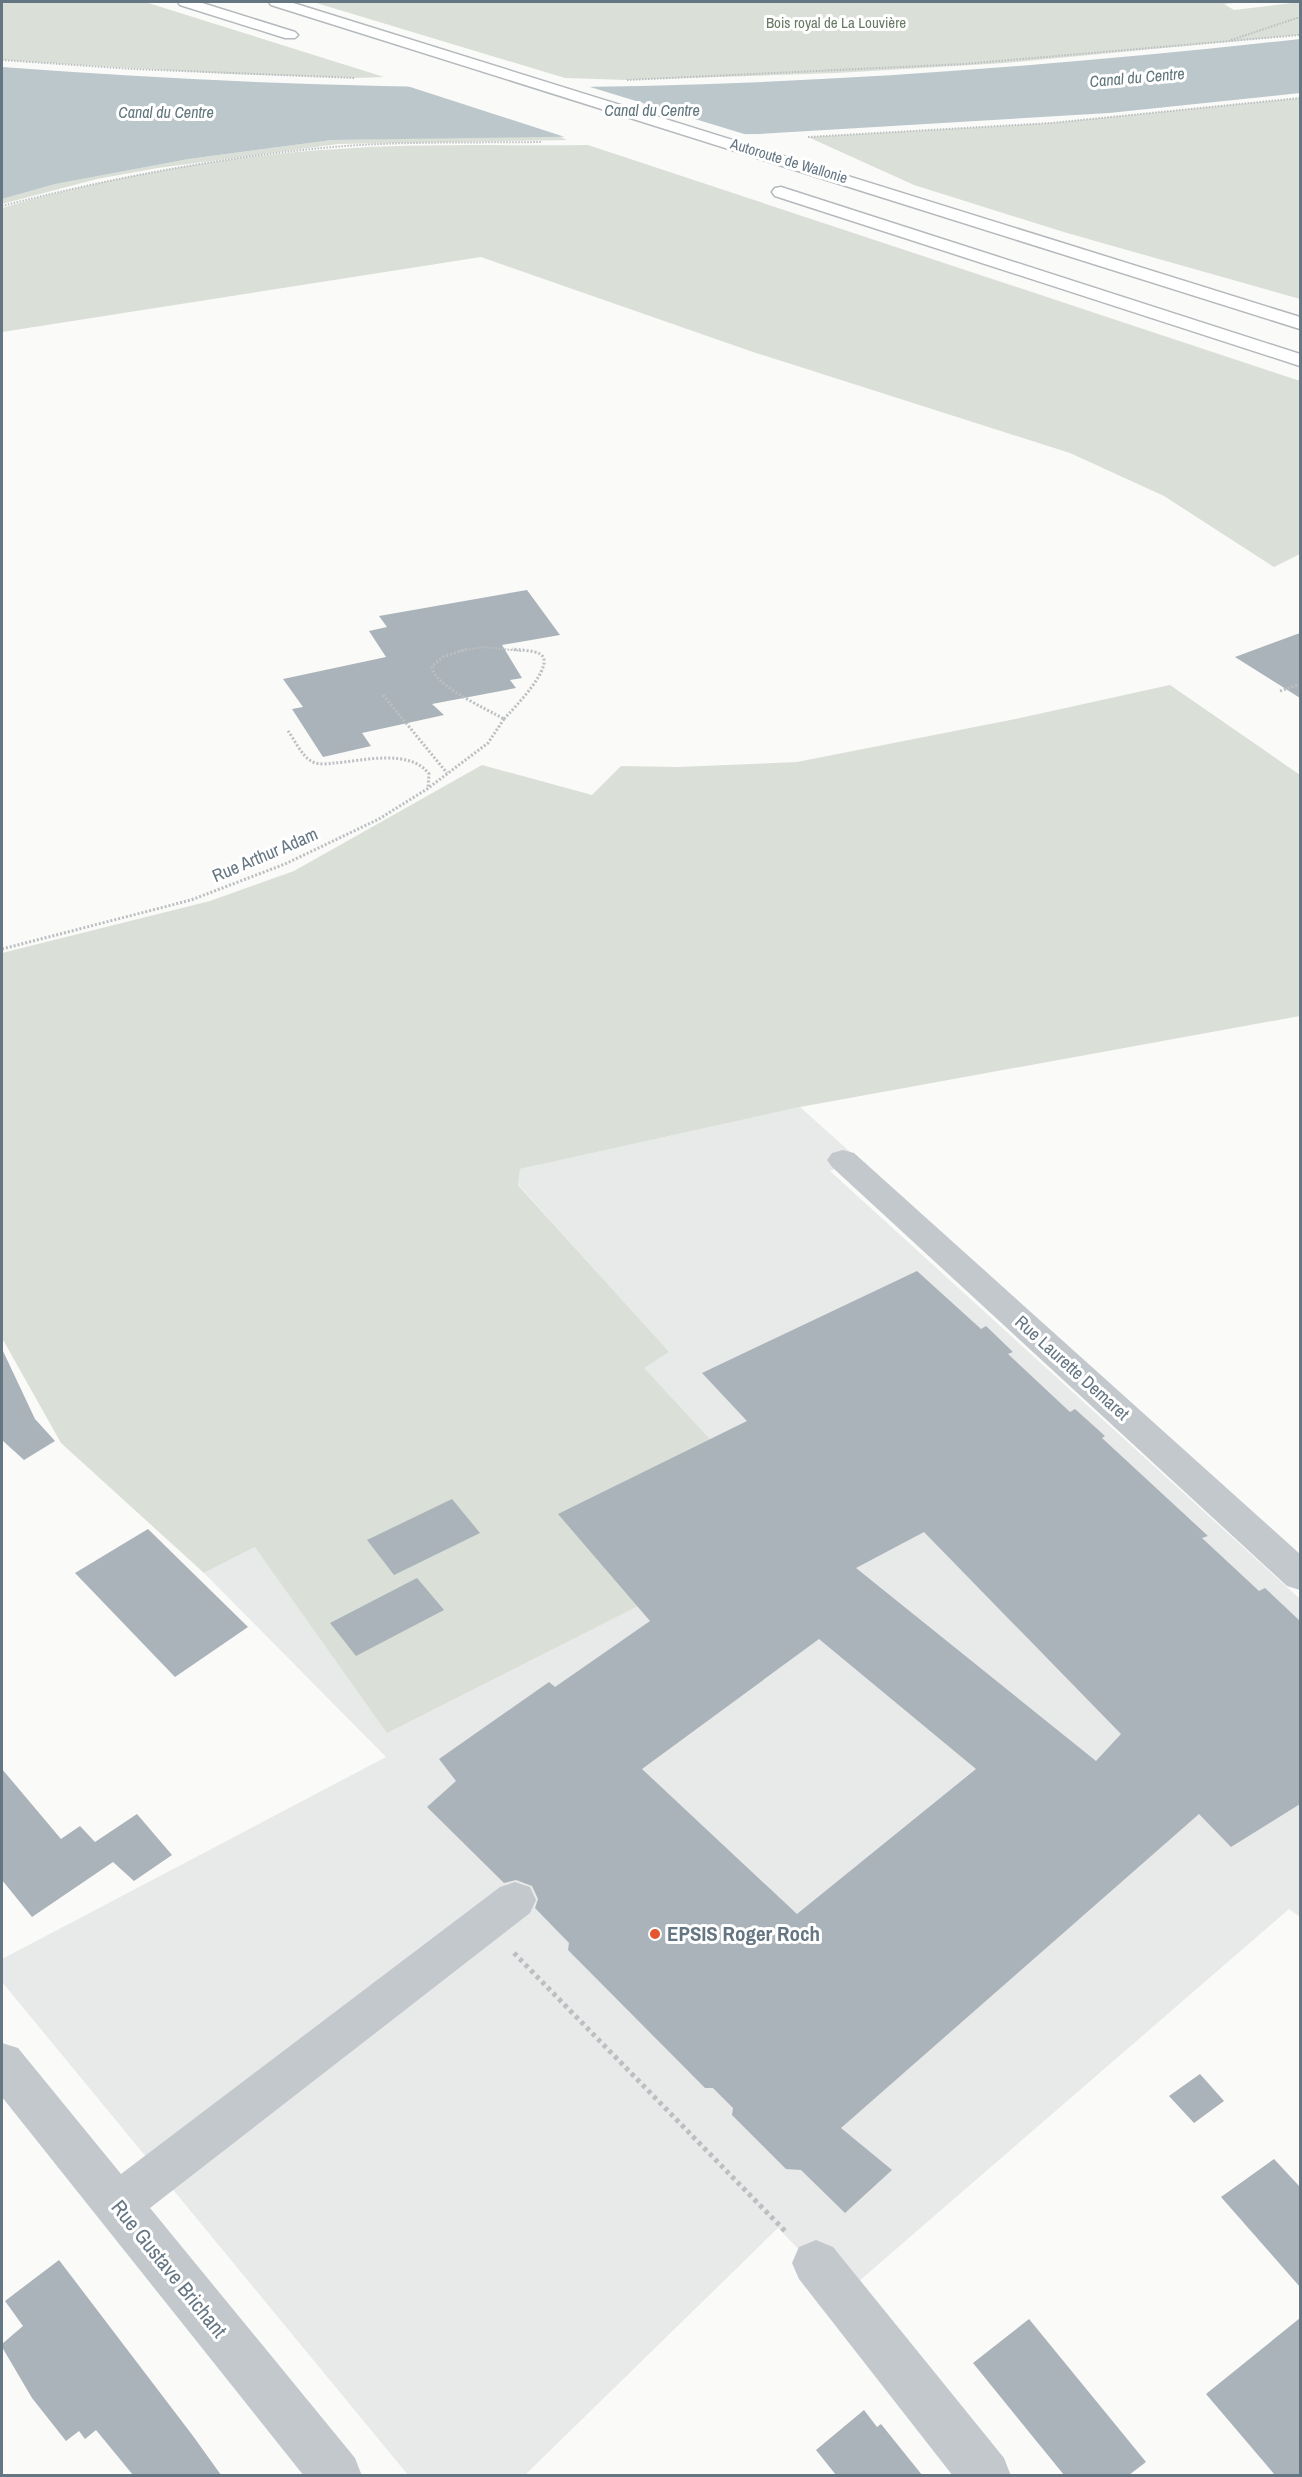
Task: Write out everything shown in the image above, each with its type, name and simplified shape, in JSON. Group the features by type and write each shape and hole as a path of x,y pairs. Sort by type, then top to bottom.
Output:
{"highway":[{"path":"185,2 290,35"},
{"name":"Autoroute de Wallonie","path":"276,2 1300,323"},
{"name":"Autoroute de Wallonie","path":"781,192 1300,360"}],"street":[{"name":"Rue Laurette Demaret","path":"843,1160 1300,1576"},
{"path":"117,2205 500,1911"},
{"name":"Rue Gustave Brichant","path":"2,2063 337,2475"},
{"path":"816,2263 986,2475"}],"path":[{"path":"1222,43 1300,17"},
{"path":"627,80 920,68 1300,35"},
{"path":"2,60 133,69 355,78"},
{"path":"808,137 1051,123 1300,98"},
{"path":"2,206 135,175 298,151 374,145 542,142"},
{"name":"Rue Arthur Adam","path":"2,949 191,900 285,864 379,819 489,743 504,720 529,691 545,665 544,658 540,654 496,647 471,648 440,658 432,666 432,672 441,684 504,720"},
{"path":"1280,691 1300,684"},
{"path":"383,695 448,773"},
{"path":"288,731 309,761 320,764 400,760 414,762 424,767 429,774 428,787"},
{"path":"500,1911 816,2263"}],"shaded area":[{"name":"EPSIS Roger Roch","path":"800,1107 858,1159 830,1171 1300,1599 1300,1917 1289,1909 843,2295 778,2228 525,2475 408,2475 2,1982 2,1959 386,1757 204,1573 668,1352 518,1184 520,1169"}],"green space":[{"path":"2,2 145,2 384,77 229,74 2,60"},
{"name":"Bois royal de La Louvière","path":"313,2 1242,2 1224,4 1234,10 1300,2 1300,35 1005,63 837,73 627,80 565,78"},
{"path":"1300,98 1300,299 1067,233 914,185 808,137 1051,123"},
{"path":"558,136 567,140 338,144 158,168 97,179 2,204 2,199 54,184 189,159 332,140"},
{"path":"588,145 1300,381 1300,554 1274,567 1164,496 1070,453 753,352 481,257 2,332 2,208 125,178 211,162 297,152 400,146"},
{"path":"1170,685 1300,775 1300,1016 800,1107 520,1169 518,1185 669,1352 644,1368 792,1528 387,1733 255,1547 204,1573 61,1443 2,1338 2,953 210,901 294,871 482,765 592,795 621,766 678,767 797,762 1020,718"}],"water":[{"name":"Canal du Centre","path":"1300,39 1300,93 1109,113 759,134 332,140 189,159 55,184 2,199 2,67 321,84 482,87 642,86 807,80 972,70"}],"pier":[{"path":"577,83 754,137 571,139 401,84"}],"building":[{"path":"527,590 560,635 502,645 522,678 510,680 516,688 432,704 444,715 362,733 371,746 323,757 292,709 303,707 283,679 386,657 369,631 387,627 379,616"},
{"path":"1300,633 1300,698 1235,657"},
{"path":"917,1271 981,1329 986,1326 1013,1352 1008,1354 1070,1412 1075,1409 1105,1436 1102,1438 1208,1536 1202,1538 1259,1591 1265,1588 1300,1621 1300,1804 1231,1847 1199,1814 841,2128 892,2170 845,2213 801,2170 786,2169 732,2115 733,2108 713,2088 705,2088 568,1950 569,1943 535,1908 538,1899 532,1886 516,1880 504,1883 427,1807 456,1781 439,1759 549,1682 555,1687 650,1621 558,1514 747,1421 702,1373","holes":["924,1532 1121,1734 1096,1761 856,1568","819,1639 976,1769 797,1914 642,1769"]},
{"path":"2,1349 35,1419 55,1441 24,1460 2,1440"},
{"path":"452,1499 480,1533 394,1575 367,1540"},
{"path":"148,1529 248,1627 175,1677 75,1573"},
{"path":"417,1578 444,1610 356,1656 330,1623"},
{"path":"2,1769 61,1839 80,1826 95,1842 137,1814 172,1855 134,1881 113,1862 32,1917 2,1880"},
{"path":"1200,2074 1224,2101 1194,2123 1169,2096"},
{"path":"1274,2159 1300,2187 1300,2287 1221,2197"},
{"path":"59,2260 221,2475 133,2475 96,2430 85,2439 79,2431 66,2441 32,2398 2,2347 2,2344 23,2326 5,2301"},
{"path":"1300,2318 1300,2475 1275,2475 1206,2394"},
{"path":"1029,2319 1146,2462 1129,2475 1064,2475 973,2363"},
{"path":"864,2410 877,2427 881,2424 922,2475 836,2475 816,2450"}],"place":[{"name":"EPSIS Roger Roch","path":"655,1934"}]}
